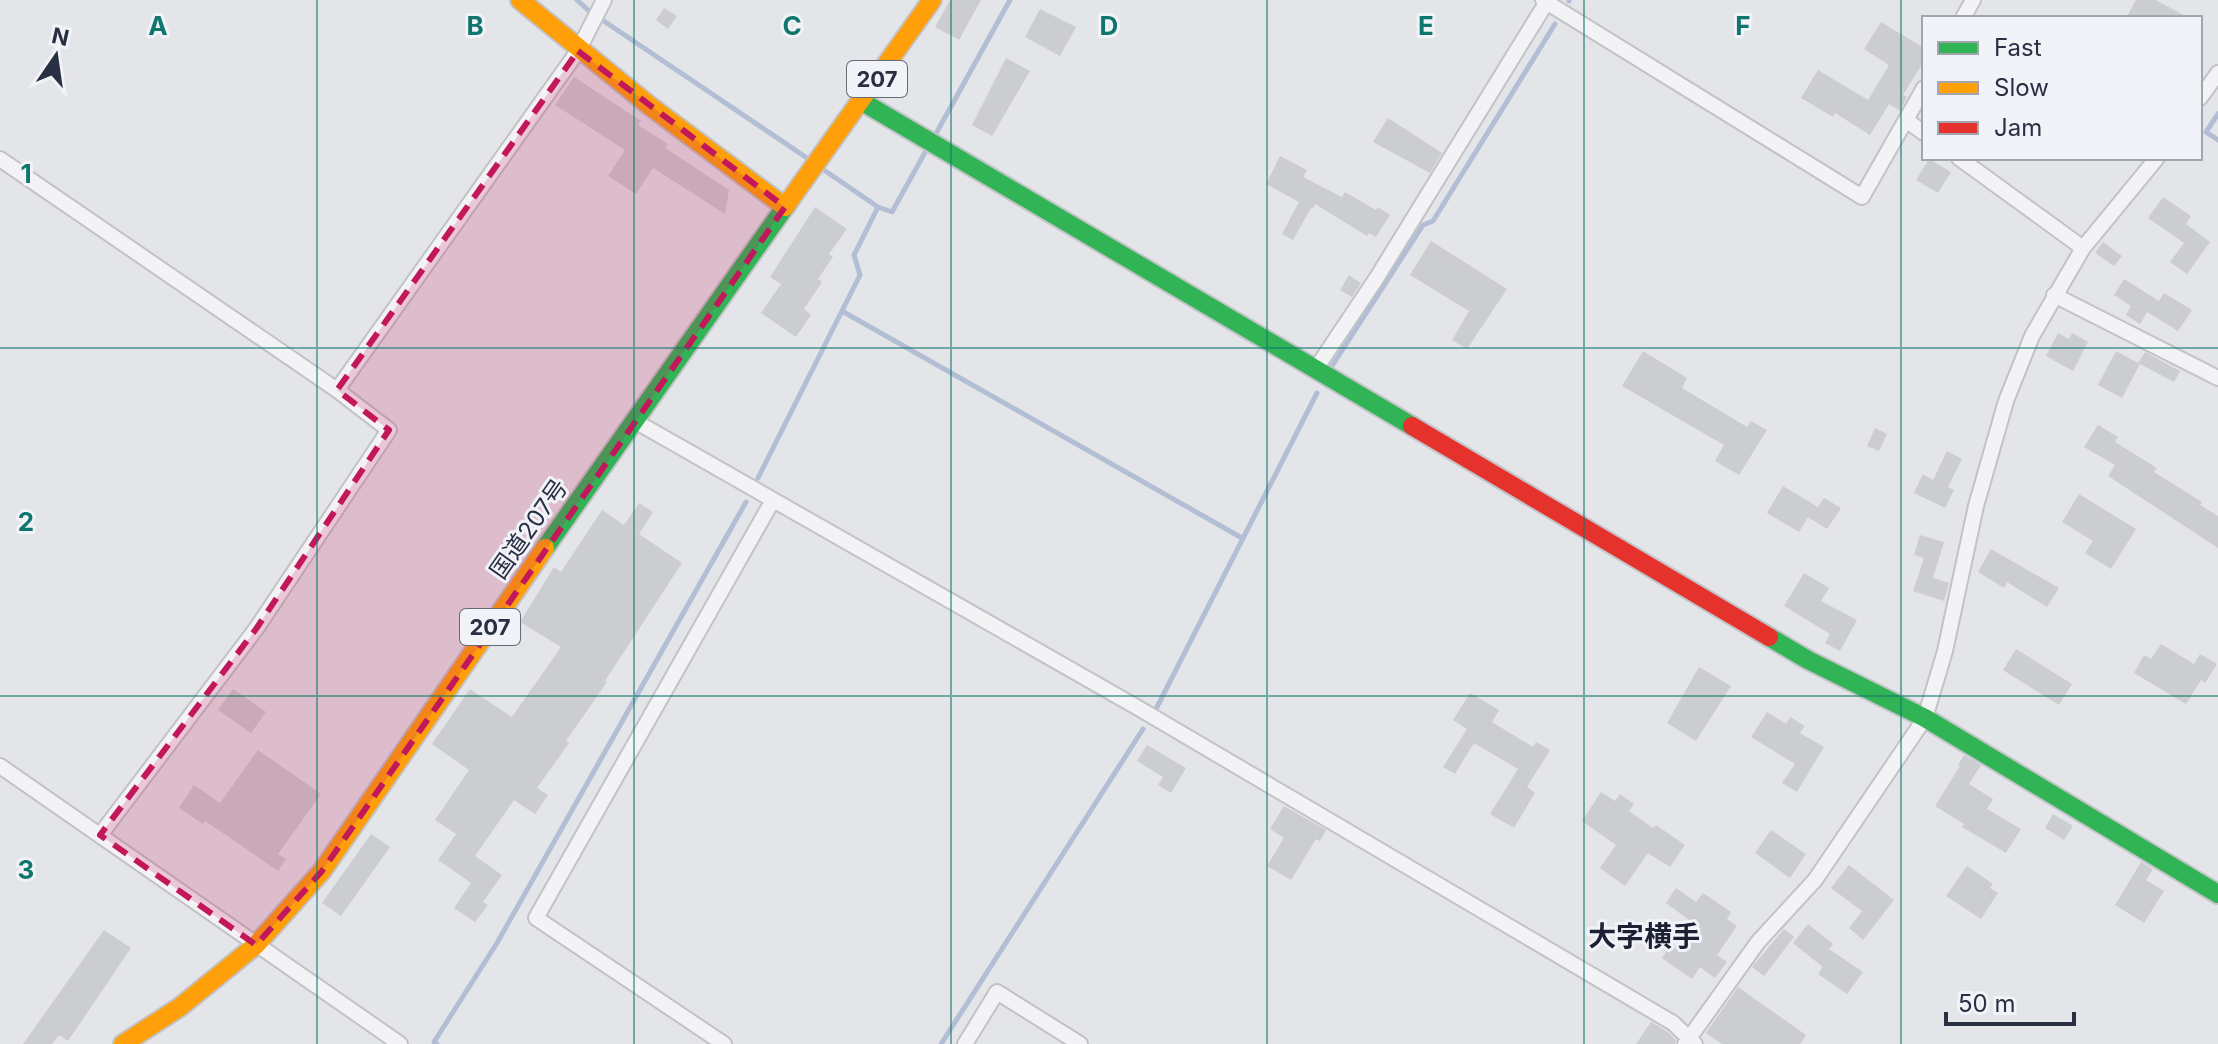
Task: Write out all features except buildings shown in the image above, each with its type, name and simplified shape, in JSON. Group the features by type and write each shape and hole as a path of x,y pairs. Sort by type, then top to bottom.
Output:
{"main road":[{"path":"520,0 578,51 684,134 785,207"},
{"name":"国道207号","path":"123,1044 180,1007 256,945 322,871 633,420 932,0"},
{"path":"861,101 1808,660 1925,718 2218,894"}],"street":[{"path":"1315,370 1376,279 1546,1 1862,197 1922,92"},
{"path":"337,390 578,51 598,11"},
{"path":"2202,95 2218,73"},
{"path":"1906,120 1922,132"},
{"path":"0,159 337,390 389,430 256,629 100,835"},
{"path":"1962,160 2083,248"},
{"path":"633,420 1140,709 1673,1023 1689,1042 1758,942 1815,880 1925,718 1945,651 1976,506 2006,401 2032,336 2083,248 2155,160"},
{"path":"2054,295 2218,378"},
{"path":"724,1044 536,918 773,500"},
{"path":"0,766 400,1044"},
{"path":"965,1044 997,992 1080,1044"}],"highlighted area":[{"path":"578,51 785,207 322,871 256,945 100,835 256,629 389,430 337,390"}],"waterway":[{"path":"577,0 810,160"},
{"path":"933,139 1010,0"},
{"path":"1332,366 1423,225 1433,221 1555,24"},
{"path":"2218,114 2206,132 2218,140"},
{"path":"821,168 878,207 892,212 928,147"},
{"path":"758,478 860,275 854,255 878,207"},
{"path":"842,311 1242,538"},
{"path":"1157,707 1317,393"},
{"path":"437,1044 434,1042 497,943 746,502"},
{"path":"941,1044 1143,729"}],"traffic: fast":[{"path":"861,101 1412,426"},
{"path":"545,548 787,204"},
{"path":"1769,637 1808,660 1925,718 2218,894"}],"traffic: slow":[{"path":"520,0 650,106 785,207"},
{"path":"787,204 932,0"},
{"path":"123,1044 180,1007 256,945 322,871 545,548"}],"traffic: jam":[{"path":"1412,426 1769,637"}],"district":[{"name":"大字横手","path":"1644,936"}]}
